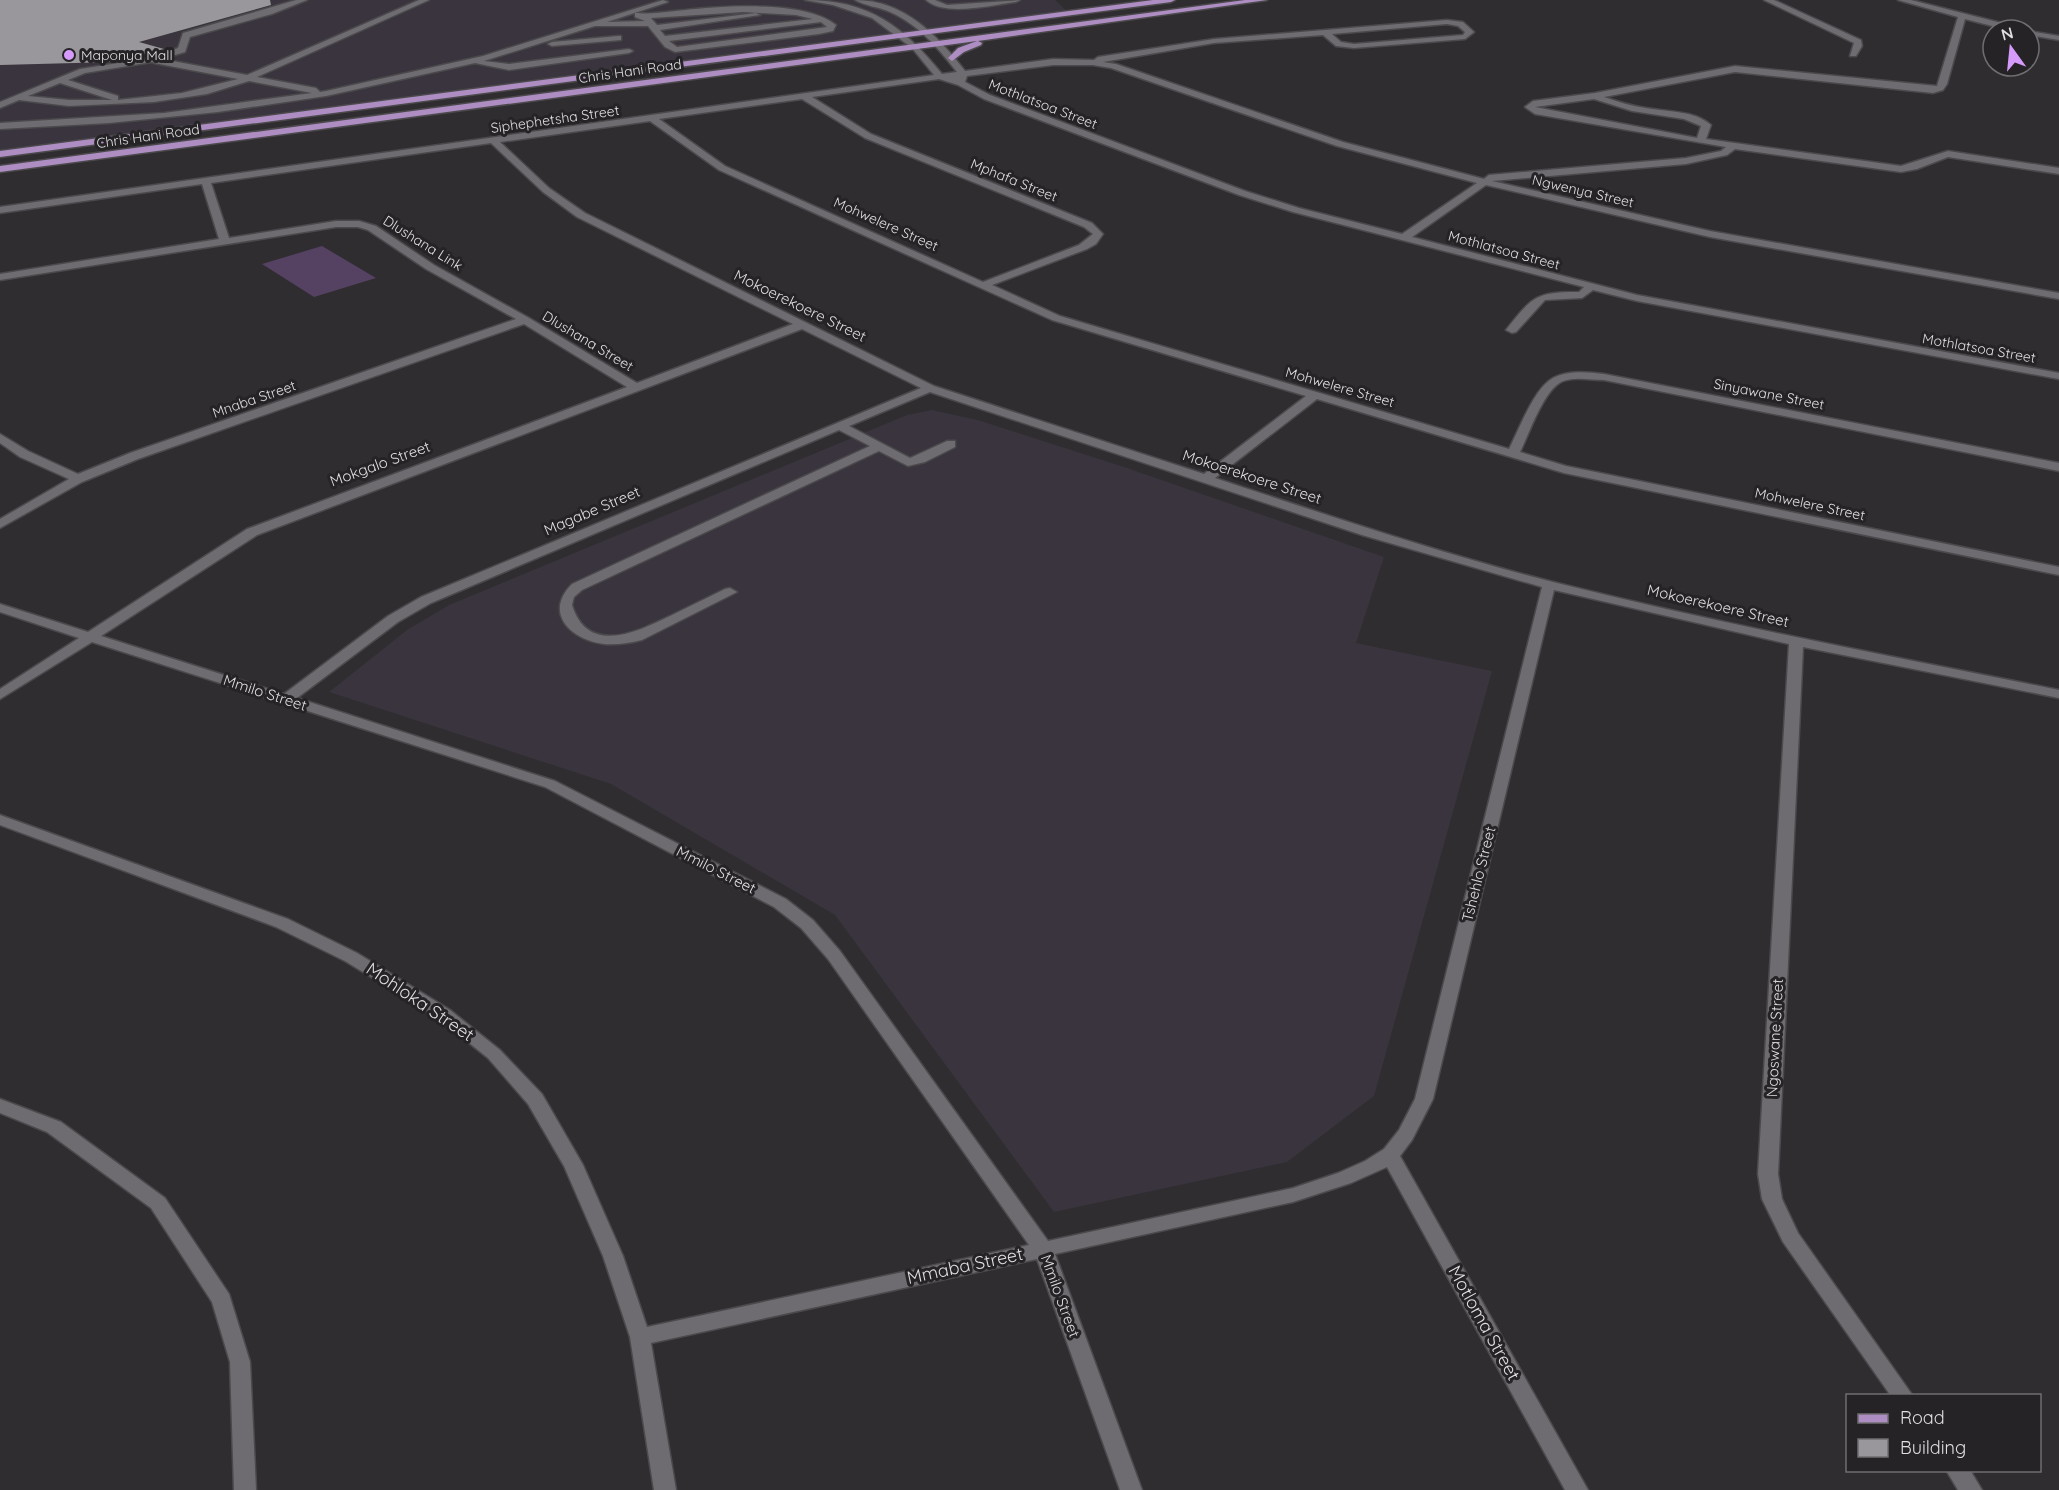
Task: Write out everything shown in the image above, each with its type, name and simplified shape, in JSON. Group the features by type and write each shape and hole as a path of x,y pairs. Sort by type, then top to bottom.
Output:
{"main road":[{"name":"Chris Hani Road","path":"0,154 1171,0"},
{"name":"Chris Hani Road","path":"0,169 1263,0"},
{"path":"952,58 956,53 972,45 1018,33"}],"street":[{"path":"0,105 95,68 151,60 182,50 186,35 303,0"},
{"path":"21,98 60,103 121,101 200,92 249,78 425,0"},
{"path":"626,12 640,0"},
{"path":"645,0 675,2"},
{"path":"808,0 834,3 875,16 915,46 940,77"},
{"path":"859,0 893,9 928,32 952,58 962,78 1059,62 1091,62 1197,43 1325,32 1447,22 1460,24 1470,32 1465,37 1354,46 1339,44 1325,32"},
{"path":"930,0 937,5 947,7 1016,0"},
{"path":"1768,0 1858,42 1853,54"},
{"path":"1902,0 1981,21"},
{"path":"2,131 327,93 476,60 531,45 626,12 664,2"},
{"path":"592,25 656,30 829,22 815,14 789,10 723,7 656,30"},
{"path":"656,30 789,10"},
{"path":"626,12 656,30 815,14"},
{"path":"1962,17 1943,84 1940,88 1933,90 1773,71 1735,69 1595,96 1536,103 1529,107 1535,111 1701,141 1901,169 1916,168 1935,157 1948,154 2059,171"},
{"path":"2041,35 2059,38"},
{"path":"531,45 618,38"},
{"path":"476,60 494,66 509,67 629,51"},
{"path":"151,60 327,93"},
{"name":"Ngwenya Street","path":"1091,62 1113,66 1340,144 1482,181 1710,234 2059,296"},
{"name":"Mothlatsoa Street","path":"940,77 962,78 1011,108 1242,193 1296,210 1591,286 1697,310 2059,376"},
{"name":"Siphephetsha Street","path":"0,210 940,77"},
{"path":"61,81 121,101"},
{"path":"1595,96 1621,106 1685,116 1701,122 1706,125 1701,141"},
{"name":"Mphafa Street","path":"806,97 868,136 1088,225 1098,234 1092,242 1083,247 984,285"},
{"name":"Mohwelere Street","path":"653,118 722,168 1056,318 1564,469 2059,571"},
{"name":"Mokoerekoere Street","path":"494,141 546,190 581,215 930,388 1367,532 1549,585 1796,641 2059,694"},
{"path":"1404,237 1482,181 1686,161 1724,153 1733,146"},
{"path":"206,181 225,242"},
{"name":"Dlushana Link","path":"0,277 336,224 367,225 430,267 525,320"},
{"path":"1512,330 1541,298 1551,295 1582,295 1591,286"},
{"name":"Dlushana Street","path":"525,320 636,387"},
{"name":"Mnaba Street","path":"0,524 78,479 134,456 525,320"},
{"name":"Mokgalo Street","path":"0,695 252,532 802,325"},
{"name":"Sinyawane Street","path":"1514,453 1548,385 1566,378 1585,376 1605,377 2059,467"},
{"name":"Magabe Street","path":"285,700 393,619 426,600 930,388"},
{"path":"1206,479 1315,395"},
{"path":"840,426 903,461 912,462 951,444"},
{"path":"0,438 24,454 78,479"},
{"path":"730,592 637,637 622,641 604,641 581,632 573,625 565,605 568,596 577,587 878,447"},
{"name":"Tshehlo Street","path":"1390,1155 1425,1098 1549,585"},
{"name":"Mmilo Street","path":"0,608 550,784 780,903 807,924 834,955 1043,1249 1131,1490"},
{"name":"Ngoswane Street","path":"1796,641 1768,1174 1772,1199 1790,1237 1903,1394"},
{"name":"Mohloka Street","path":"0,820 282,923 351,957 444,1014 494,1054 535,1099 573,1165 613,1256 640,1337 665,1490"},
{"path":"0,1106 54,1127 158,1203 222,1300 240,1362 245,1490"},
{"name":"Mmaba Street","path":"640,1337 1293,1195 1354,1174 1390,1155"},
{"name":"Motloma Street","path":"1390,1155 1577,1490"},
{"path":"1958,1472 1971,1490"}],"shaded area":[{"name":"Maponya Mall","path":"0,0 1055,0 1068,12 0,153"},
{"path":"322,246 376,278 314,297 262,264"},
{"path":"932,410 978,420 1124,467 1384,557 1356,643 1492,671 1374,1096 1287,1162 1054,1212 835,915 611,784 329,692 407,630 449,605 907,415"}],"building":[{"name":"Maponya Mall","path":"0,0 270,0 271,5 139,42 164,49 113,62 0,65"}],"place":[{"name":"Maponya Mall","path":"69,55"}]}
